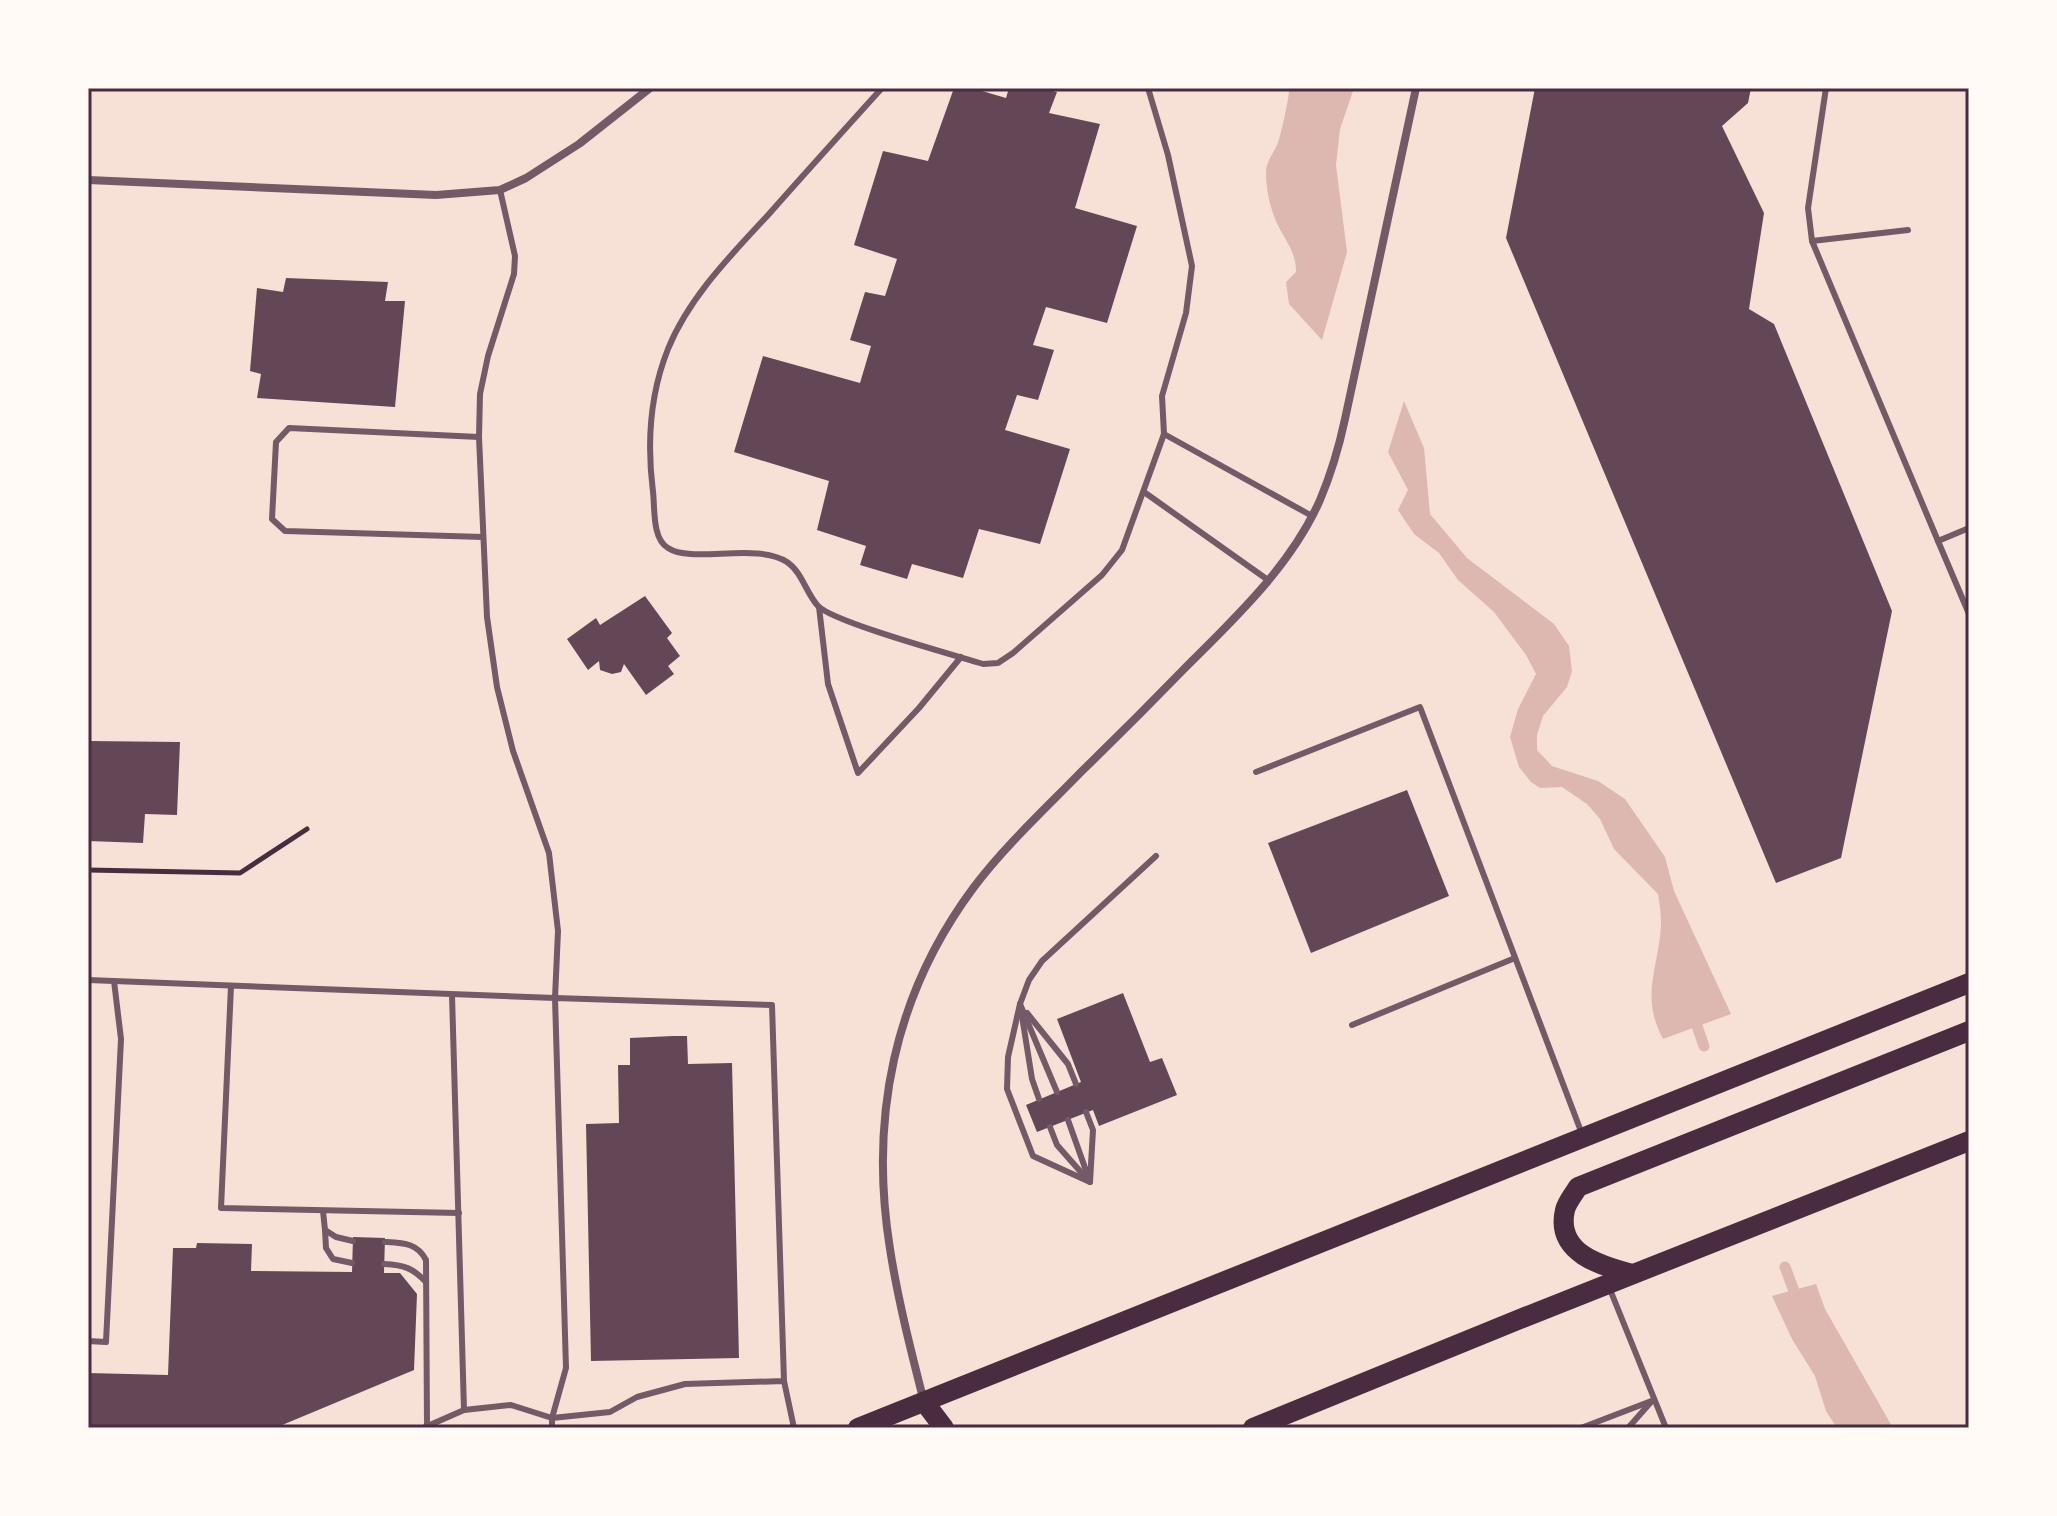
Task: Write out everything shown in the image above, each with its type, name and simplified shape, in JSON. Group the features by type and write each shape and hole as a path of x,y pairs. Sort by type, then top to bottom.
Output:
{"main road":[{"path":"858,1428 1969,983"},
{"path":"1632,1274 1597,1265 1577,1252 1565,1232 1565,1209 1578,1187 1969,1031"},
{"path":"1253,1428 1969,1141"},
{"path":"925,1403 944,1428"}],"street":[{"path":"88,180 436,195 500,190 526,178 579,144 650,88"},
{"path":"925,1403 889,1247 884,1173 889,1081 896,1046 919,978 954,915 1005,852 1223,631 1268,580 1312,516 1332,468 1345,419 1416,88"}],"lane":[{"path":"882,88 720,268 690,310 668,349 653,402 649,458 658,537 668,549 684,552 765,554 787,562 804,581 819,607 828,684 858,773 919,708 961,657"},
{"path":"819,607 852,623 983,664 998,663 1091,585 1122,550 1164,434 1162,396 1186,313 1192,266 1168,155 1148,88"},
{"path":"1826,88 1808,208 1812,241 1969,614"},
{"path":"500,190 512,239 514,274 488,356 480,394 483,537 487,617 497,687 513,751 549,853 558,931 555,998 566,1368 552,1428"},
{"path":"1812,241 1908,230"},
{"path":"479,437 289,428 276,442 272,519 285,531 483,537"},
{"path":"1164,434 1312,516"},
{"path":"1144,492 1268,580"},
{"path":"1938,541 1969,528"},
{"path":"1256,772 1420,707 1583,1137"},
{"path":"1090,1182 1033,1156 1007,1089 1008,1057 1020,1004 1029,980 1042,961 1156,856"},
{"path":"1352,1025 1515,958"},
{"path":"88,980 772,1005 784,1381 794,1428"},
{"path":"88,1341 106,1342 121,1039 114,981"},
{"path":"231,986 221,1208 459,1213"},
{"path":"452,995 464,1410"},
{"path":"1020,1004 1068,1064 1076,1084"},
{"path":"1020,1004 1057,1092"},
{"path":"1020,1004 1032,1079 1039,1099"},
{"path":"1086,1112 1093,1130 1090,1182"},
{"path":"1068,1120 1090,1182"},
{"path":"1050,1127 1057,1145 1090,1182"},
{"path":"323,1211 326,1248 333,1259 352,1263"},
{"path":"325,1230 336,1237 353,1241"},
{"path":"385,1242 407,1243 420,1250 426,1260 425,1427 464,1410 511,1405 552,1418 610,1412 637,1397 685,1384 784,1381"},
{"path":"384,1264 402,1265 414,1270 426,1282"},
{"path":"1608,1284 1666,1428"},
{"path":"1581,1428 1654,1400"},
{"path":"1628,1428 1654,1400"}],"path":[{"path":"88,870 240,873 307,829"}],"shaded area":[{"path":"1289,88 1354,88 1340,129 1336,165 1347,252 1322,340 1289,304 1286,282 1296,272 1295,264 1267,190 1266,168 1278,143"},
{"path":"1404,401 1424,448 1430,514 1467,558 1554,624 1569,646 1572,671 1567,687 1543,716 1537,735 1537,750 1552,766 1598,781 1625,799 1665,857 1674,891 1731,1014 1663,1039 1656,1023 1651,996 1661,926 1658,894 1614,849 1600,819 1587,804 1562,787 1540,788 1519,767 1510,737 1518,709 1536,674 1494,612 1458,580 1439,553 1414,534 1398,510 1408,490 1388,452"},
{"path":"1816,1284 1825,1309 1893,1428 1837,1428 1826,1411 1815,1376 1792,1339 1772,1296"}],"building":[{"path":"954,88 972,88 1006,98 1009,88 1040,88 1057,92 1049,113 1100,124 1075,208 1137,226 1107,323 1046,307 1033,345 1054,350 1038,400 1017,395 1005,430 1070,449 1040,544 979,529 963,578 912,564 907,579 860,565 866,546 817,530 829,481 734,452 763,356 860,383 871,346 850,340 865,292 885,296 897,259 854,245 883,151 928,161"},
{"path":"1535,88 1751,88 1748,103 1722,126 1764,213 1749,309 1774,324 1892,611 1841,858 1776,883 1506,238"},
{"path":"286,278 388,282 385,301 405,301 395,407 257,398 261,374 250,371 257,288 283,292"},
{"path":"645,596 672,633 667,638 680,656 668,666 674,674 646,695 624,664 621,672 612,674 600,670 599,661 588,670 567,639 596,618 600,625"},
{"path":"88,741 180,742 177,815 145,814 143,843 88,841"},
{"path":"1407,790 1449,896 1311,953 1268,843"},
{"path":"1123,993 1150,1062 1162,1058 1177,1095 1099,1126 1093,1110 1037,1132 1026,1105 1081,1082 1057,1019"},
{"path":"687,1036 688,1064 732,1063 739,1358 591,1361 586,1124 619,1123 618,1065 630,1065 630,1038"},
{"path":"353,1237 385,1238 384,1273 400,1273 417,1294 414,1370 275,1428 88,1428 88,1373 168,1375 173,1248 196,1248 197,1243 252,1244 251,1271 352,1272"}],"waterway":[{"path":"1697,1026 1704,1046"},
{"path":"1785,1267 1794,1291"}]}
